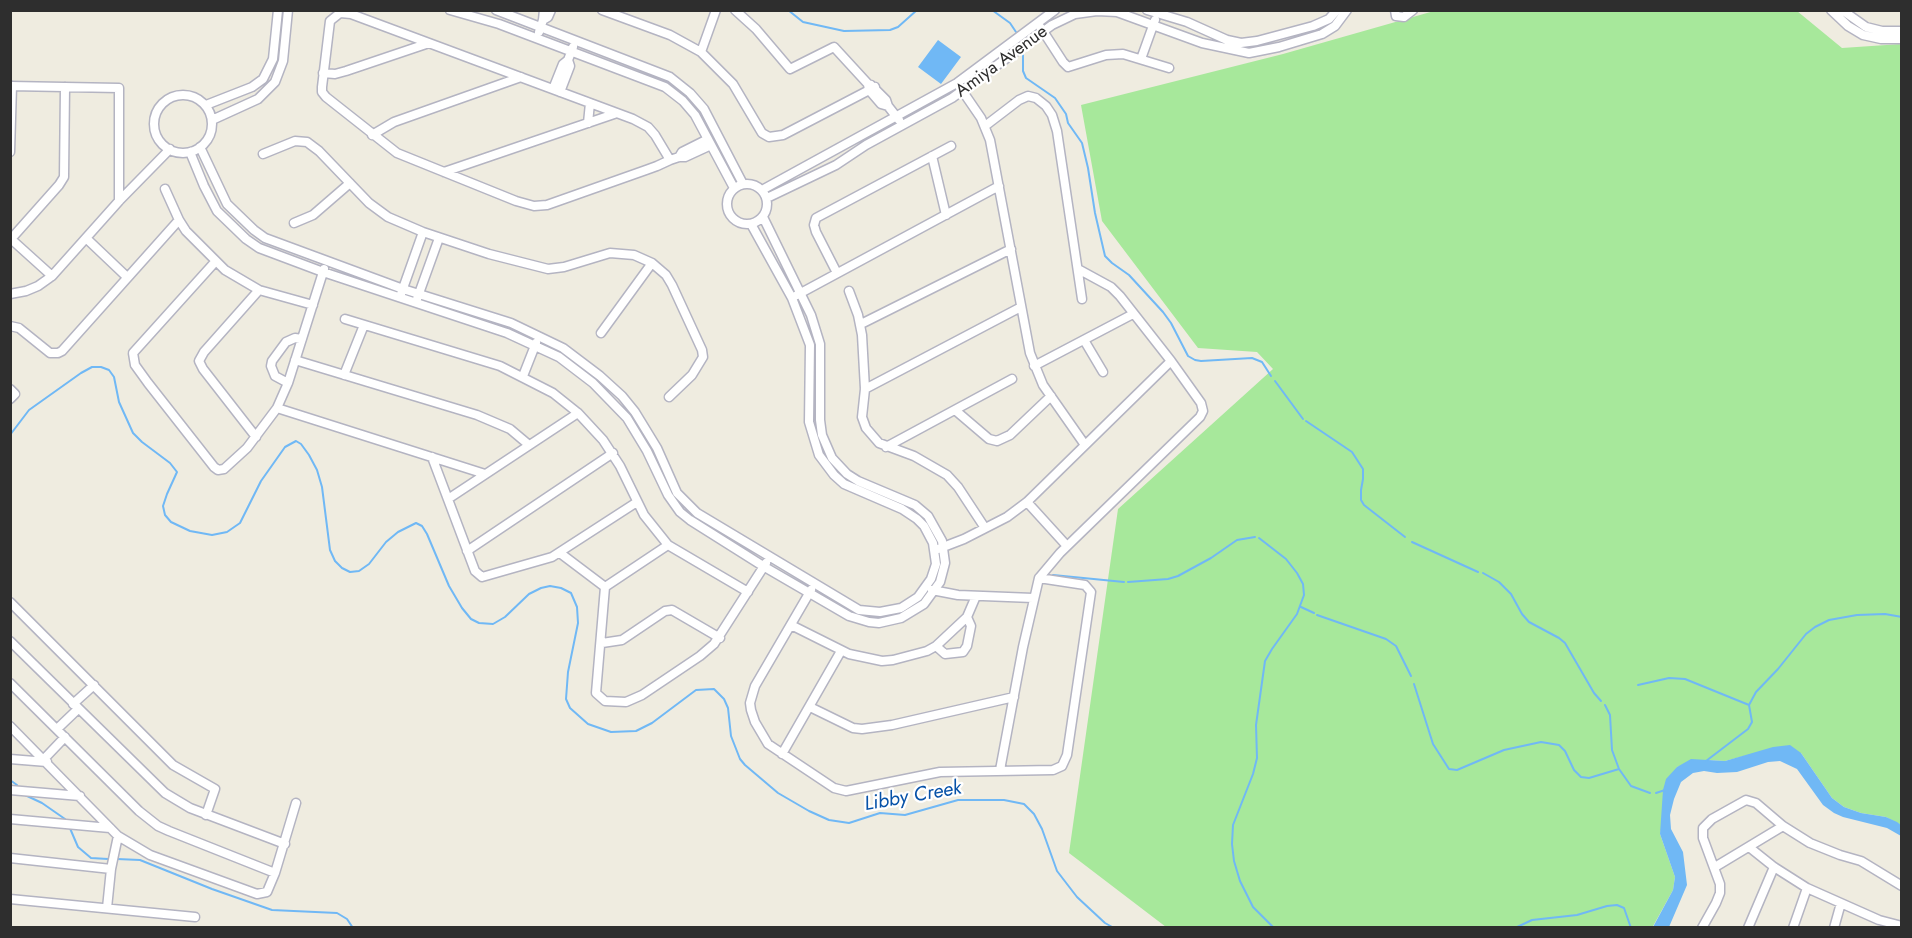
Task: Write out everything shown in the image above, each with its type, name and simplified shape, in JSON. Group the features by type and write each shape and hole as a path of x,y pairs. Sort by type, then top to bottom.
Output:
{"street":[{"path":"206,105 258,83 271,66 278,10"},
{"path":"212,120 250,104 264,94 279,75 283,61 288,10"},
{"path":"450,10 492,21 536,38 570,55 664,87 689,107 734,188"},
{"path":"496,10 542,24 575,40 670,77 690,93 710,119 743,184"},
{"path":"536,38 542,24 544,10"},
{"path":"542,24 551,10"},
{"path":"602,10 670,35 701,52 729,79 768,141 870,87"},
{"path":"701,52 716,10"},
{"path":"735,10 756,29 790,69 834,47 870,87 881,104 888,106 902,126"},
{"name":"Amiya Avenue","path":"762,189 957,83 1055,10"},
{"name":"Amiya Avenue","path":"1147,10 1196,25 1240,52 1258,51 1316,36 1347,10"},
{"name":"Amiya Avenue","path":"1332,22 1337,10"},
{"path":"1395,10 1396,16 1404,17 1413,10"},
{"path":"1830,10 1848,26 1863,35 1881,39 1902,39"},
{"path":"1842,10 1866,27 1882,31 1902,31"},
{"name":"Amiya Avenue","path":"767,198 843,161 963,92 1066,17 1097,11 1127,15 1186,38 1225,44"},
{"path":"674,159 648,127 617,113 400,32 358,13 340,12 329,16 321,87 324,94 397,153 516,201 540,206 674,159 682,152 710,142"},
{"path":"1141,58 1158,14"},
{"path":"1037,22 1068,67 1115,54 1141,58 1169,68"},
{"path":"400,32 401,52"},
{"path":"557,91 570,66 570,55 575,40"},
{"path":"323,73 340,73 429,43"},
{"path":"493,87 495,67"},
{"path":"372,135 394,122 521,77"},
{"path":"957,83 985,126 990,140 1029,353 1051,396 1085,445"},
{"path":"10,152 11,86 119,88 119,201"},
{"path":"52,276 11,239 59,186 64,177 65,87"},
{"path":"243,91 250,104"},
{"path":"185,95 200,100 206,105 212,120 210,135 200,147 183,153 170,149 158,139 154,124 164,103 177,96 185,95"},
{"path":"233,95 239,109"},
{"path":"985,126 1019,100 1028,96 1036,98 1052,115 1057,131 1082,299"},
{"path":"588,123 590,103"},
{"path":"444,172 617,113"},
{"path":"263,154 295,141 307,142 319,151 377,210 388,217 439,238 489,254 548,269 564,267 610,253 634,255 652,263 666,275 672,285 702,350 703,357 692,375 669,397"},
{"path":"837,273 812,221 951,146"},
{"path":"200,147 227,204 265,238 403,289 511,323 539,336 581,361 622,396 657,448 677,493 689,507 851,606 869,612 902,608 940,582 945,563 939,549 934,524 922,511 905,501 847,474 832,458 822,435 820,420 820,344 811,315 763,217"},
{"path":"10,294 32,289 52,276 119,201 170,149"},
{"path":"190,152 204,186 218,211 239,233 260,248 323,272 507,333 560,357 614,402 627,418 647,451 668,495 680,512 763,567 849,616 879,623 901,618 914,612 931,589"},
{"path":"932,156 946,214"},
{"path":"470,163 470,183"},
{"path":"294,223 314,215 350,183"},
{"path":"743,184 753,184 762,189 767,198 767,208 763,217 752,224 738,222 729,213 727,200 734,188 743,184"},
{"path":"792,298 999,186"},
{"path":"165,189 179,220 193,240 225,270 259,290 313,305"},
{"path":"10,326 20,328 51,353 58,353 66,349 179,220"},
{"path":"752,224 792,298 810,345 809,422 819,455 844,484 902,509 917,519 939,549"},
{"path":"399,298 423,232"},
{"path":"416,304 439,238"},
{"path":"87,239 127,277"},
{"path":"861,324 1011,249"},
{"path":"215,262 133,353 133,360 148,383 218,470 225,469 256,437 277,408 288,383 327,261"},
{"path":"601,333 652,263"},
{"path":"1000,770 1033,598 1039,578 1067,546 1202,414 1201,403 1111,287 1078,269"},
{"path":"256,437 202,369 199,361 204,352 259,290"},
{"path":"849,291 861,324 865,389 862,417 866,428 879,443 914,456 947,475 958,487 985,528"},
{"path":"865,389 1021,307"},
{"path":"1034,366 1133,314"},
{"path":"345,319 500,366 554,393 594,429 613,453 637,502 651,525 668,545 747,592"},
{"path":"344,375 364,325"},
{"path":"523,376 539,336"},
{"path":"288,383 275,376 271,366 272,361 286,342 295,338 302,339"},
{"path":"1083,340 1103,372"},
{"path":"295,360 453,407 510,429 530,445"},
{"path":"939,549 1006,517 1027,502 1170,361"},
{"path":"886,447 1012,379"},
{"path":"10,389 15,394 10,399"},
{"path":"955,410 986,437 998,444 1051,396"},
{"path":"277,408 485,474"},
{"path":"448,499 578,413"},
{"path":"467,552 613,453"},
{"path":"432,457 467,552 475,571 482,577 534,564 560,553 637,502"},
{"path":"1027,502 1067,546"},
{"path":"605,587 668,545"},
{"path":"560,553 605,587"},
{"path":"605,587 602,643 596,687 598,696 604,701 626,702 642,695 700,656 720,638 769,557"},
{"path":"814,584 755,686 750,703 755,722 768,744 834,788 846,791 940,772 1053,770 1062,766 1065,761 1091,592 1085,585 1039,578"},
{"path":"931,589 976,596 1033,598"},
{"path":"792,625 841,651 865,658 888,661 909,657 936,646 967,617 976,596"},
{"path":"10,602 173,765 215,789 207,815"},
{"path":"602,643 622,639 665,611 672,610 720,638"},
{"path":"936,646 945,654 963,652 967,646 970,626 967,617"},
{"path":"10,641 155,786 174,800 207,815 285,844"},
{"path":"782,753 841,651"},
{"path":"10,683 139,812 158,826 275,873"},
{"path":"57,729 94,686"},
{"path":"810,707 853,728 862,729 1014,697"},
{"path":"12,730 45,760 118,836 150,855 257,894 267,892 285,844 296,803"},
{"path":"45,760 65,737"},
{"path":"10,759 45,760"},
{"path":"12,790 80,796"},
{"path":"1702,927 1720,893 1720,884 1702,833 1703,828 1712,819 1741,802 1750,800 1783,826 1821,849 1872,867 1902,886"},
{"path":"10,819 110,828"},
{"path":"1715,867 1783,826"},
{"path":"107,908 112,862 118,836"},
{"path":"1749,847 1774,867 1807,888 1841,903 1877,924 1902,926"},
{"path":"10,858 112,862"},
{"path":"1748,927 1774,867"},
{"path":"1793,927 1807,888"},
{"path":"10,899 195,917"},
{"path":"1834,927 1841,903"}],"green space":[{"path":"1434,11 1797,11 1842,48 1901,44 1901,825 1886,817 1861,813 1844,807 1832,798 1801,753 1748,755 1725,761 1707,760 1677,767 1660,834 1675,877 1673,890 1652,928 1166,927 1069,853 1118,509 1273,369 1257,352 1198,348 1102,221 1081,105 1283,54"}],"water":[{"path":"938,40 961,57 941,84 918,67"},
{"path":"1790,745 1801,753 1832,798 1844,807 1861,813 1886,817 1897,822 1901,825 1901,836 1887,828 1834,813 1823,805 1797,769 1780,761 1768,762 1737,772 1693,773 1681,782 1670,815 1671,829 1683,852 1687,885 1669,927 1653,927 1673,890 1675,877 1660,834 1666,779 1677,767 1691,759 1725,761 1773,747"}],"waterway":[{"path":"788,10 803,22 844,31 890,30 898,27 917,10"},
{"path":"992,10 1010,23 1016,32"},
{"path":"1023,55 1023,71 1026,78 1055,98 1082,143 1105,256 1129,275 1163,312 1188,356 1201,361 1252,358 1262,362 1271,376"},
{"name":"Libby Creek","path":"10,435 29,410 81,373 92,367 109,370 114,377 119,402 133,433 170,463 177,472 163,506 165,515 171,522 190,531 212,535 227,532 240,523 261,481 285,447 296,441 309,455 317,470 322,487 330,550 335,561 342,568 350,572 359,571 369,564 386,542 398,532 416,523 422,526 427,534 449,586 462,608 471,619 479,623 493,624 505,617 529,594 541,588 550,586 571,593 577,607 578,623 568,672 566,699 570,708 588,724 611,732 636,731 652,723 696,690 714,689 724,699 728,708 731,736 740,759 745,765 778,793 829,820 849,823 880,813 905,815 958,800 1004,800 1024,804 1034,814 1042,829 1057,871 1077,897 1105,923 1114,928"},
{"path":"1275,381 1303,419"},
{"path":"1306,421 1352,452 1363,469 1361,500 1364,505 1405,537"},
{"path":"1128,582 1178,576 1211,558 1237,540 1255,537"},
{"path":"1259,538 1286,559 1303,584 1304,595 1297,614 1265,661 1256,725 1257,758 1233,825 1234,861 1240,881 1253,907 1274,928"},
{"path":"1412,542 1478,572"},
{"path":"1483,573 1499,582 1511,594 1529,622 1565,643 1601,701"},
{"path":"1053,575 1124,582"},
{"path":"1301,607 1314,613"},
{"path":"1706,761 1748,729 1752,722 1749,705 1756,692 1806,634 1815,627 1829,620 1857,615 1885,614 1902,617"},
{"path":"1317,615 1386,639 1396,646 1411,676"},
{"path":"1638,685 1669,678 1685,679 1749,705"},
{"path":"1414,684 1433,744 1449,769 1457,770 1504,750 1541,742 1559,745 1565,751 1574,770 1581,777 1589,778 1619,769"},
{"path":"1605,705 1610,715 1612,750 1619,769 1631,786 1650,793"},
{"path":"10,780 17,785"},
{"path":"1656,793 1665,790"},
{"path":"25,795 42,803 65,819"},
{"path":"69,826 78,847 91,858 108,859"},
{"path":"117,859 140,860 272,910 337,913 347,919 353,928"},
{"path":"1515,928 1532,920 1577,915 1617,905 1624,908 1631,928"}]}
